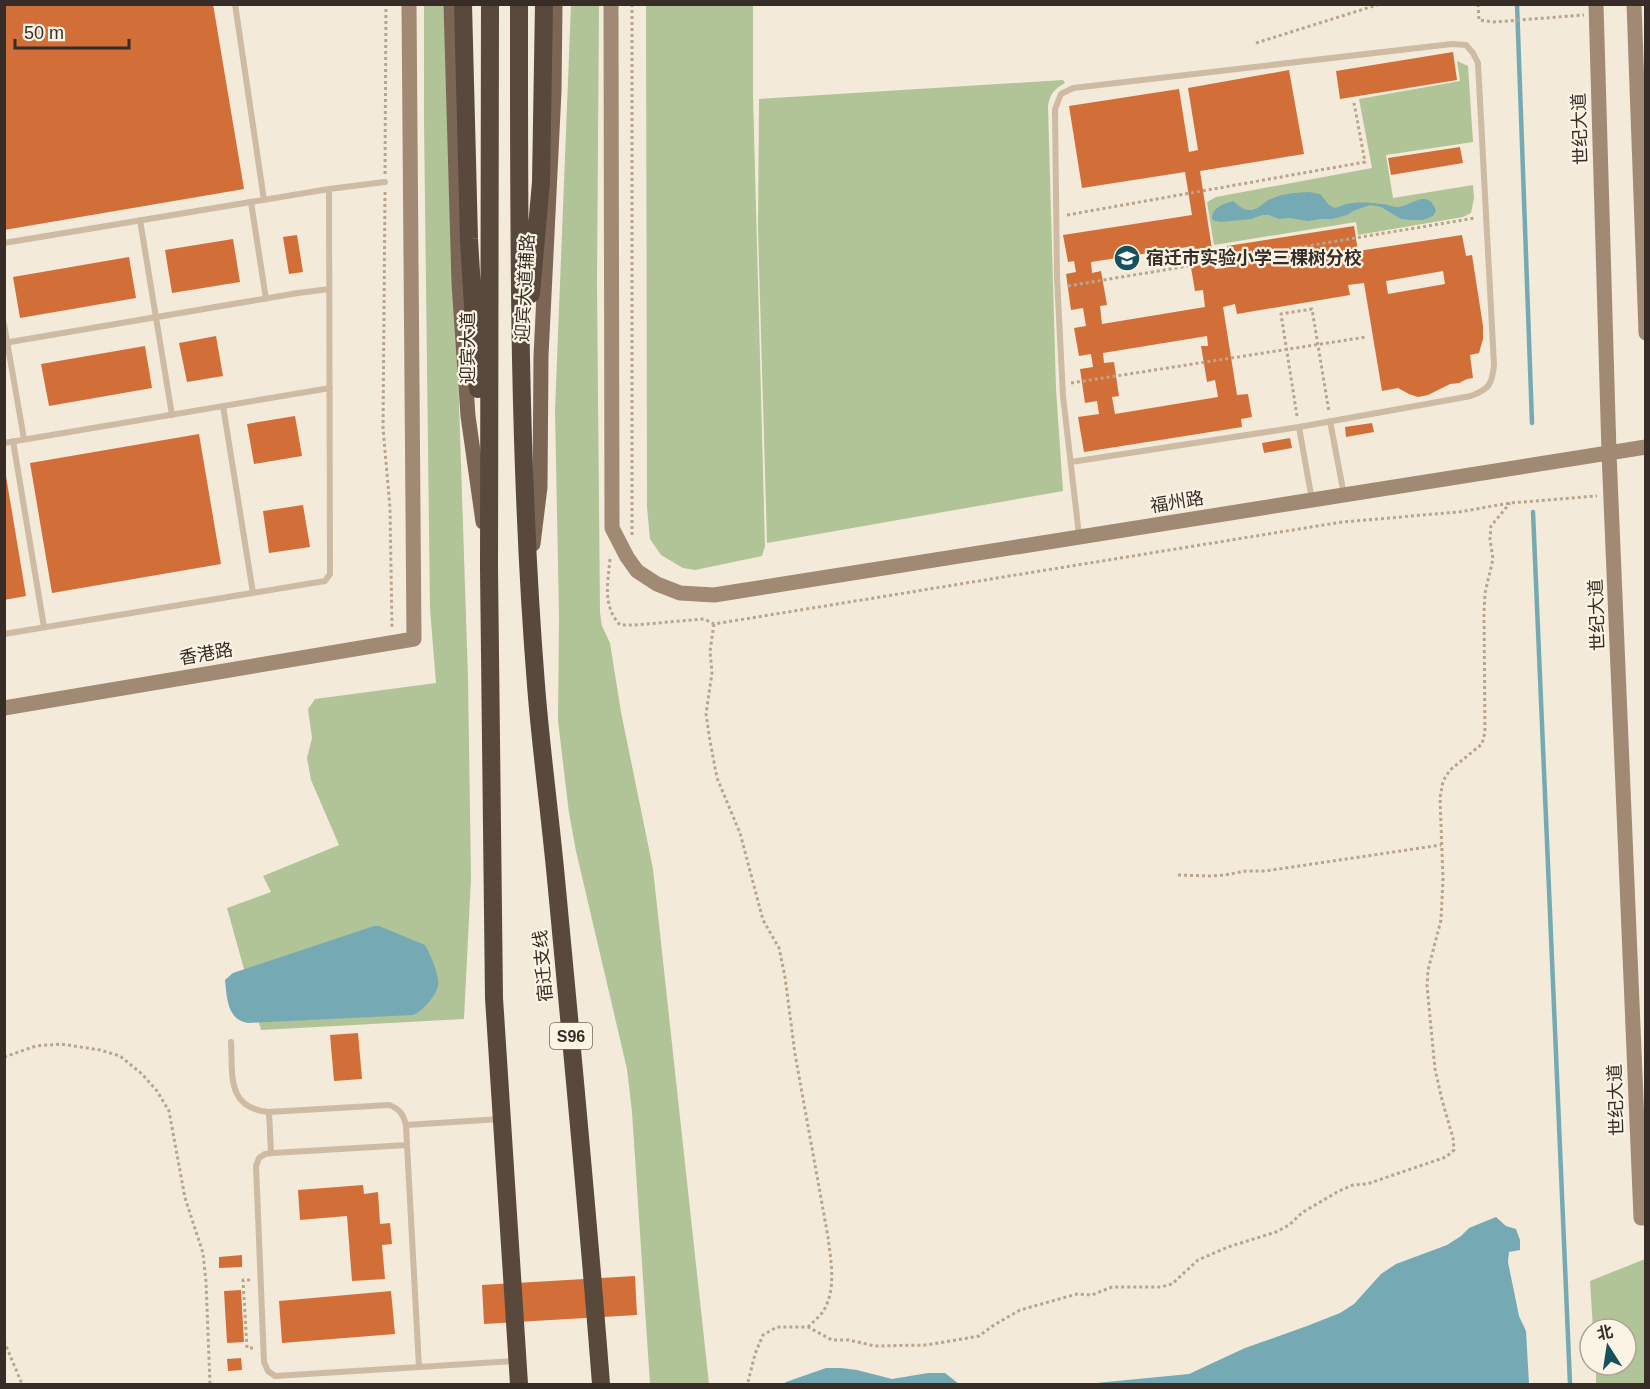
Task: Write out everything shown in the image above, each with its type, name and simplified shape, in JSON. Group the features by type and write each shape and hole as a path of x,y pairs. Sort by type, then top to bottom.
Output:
{"highway":[{"path":"463,4 469,239 489,568"},
{"name":"迎宾大道","path":"490,4 490,690 494,998 501,1119"},
{"path":"519,4 522,391 529,574"},
{"path":"522,391 541,182 544,4"},
{"name":"宿迁支线","path":"529,574 536,687 558,899 601,1384"},
{"path":"501,1119 519,1384"}],"main road":[{"path":"451,4 459,283 468,416 489,568"},
{"name":"迎宾大道辅路","path":"529,574 540,487 541,356 554,91 555,4"}],"street":[{"name":"香港路","path":"4,708 414,639 409,4"},
{"name":"福州路","path":"611,4 612,528 627,558 637,571 657,584 681,593 714,595 1646,447"},
{"path":"1634,4 1644,223 1646,333"},
{"name":"世纪大道","path":"1596,9 1611,495 1641,1218 1646,1218"}],"lane":[{"path":"236,4 264,200"},
{"path":"1071,462 1330,422 1471,396 1485,391 1493,377 1494,365 1478,63 1466,45 1452,44 1073,88 1061,94 1055,109 1058,288 1063,384 1071,462 1079,537"},
{"path":"4,243 329,189 385,182"},
{"path":"4,634 325,581 330,574 329,189"},
{"path":"251,202 266,299"},
{"path":"140,220 172,415"},
{"path":"6,343 329,289"},
{"path":"4,324 24,439"},
{"path":"4,443 330,388"},
{"path":"223,406 253,593"},
{"path":"1330,422 1344,495"},
{"path":"1299,427 1312,500"},
{"path":"13,441 44,627"},
{"path":"231,1042 235,1091 243,1103 250,1108 269,1112 389,1105 397,1108 403,1114 406,1125 419,1367"},
{"path":"269,1112 271,1154"},
{"path":"406,1125 501,1119"},
{"path":"407,1145 271,1154 259,1158 256,1166 264,1362 268,1371 274,1376 517,1361"}],"path":[{"path":"386,4 383,428 390,508 392,642"},
{"path":"632,4 632,540"},
{"path":"1256,43 1380,4"},
{"path":"1478,4 1479,21 1494,22 1524,20 1596,9"},
{"path":"1056,217 1365,162 1354,103"},
{"path":"1058,288 1486,216"},
{"path":"1299,427 1281,314 1312,309 1330,422"},
{"path":"1063,384 1366,337"},
{"path":"610,559 607,600 612,616 620,625 704,619 714,624 1342,522 1459,512 1510,503 1611,495"},
{"path":"747,1382 763,1335 777,1327 808,1327 832,1340 849,1340 875,1346 927,1345 979,1336 1020,1310 1077,1294 1092,1295 1112,1287 1161,1287 1172,1284 1198,1260 1276,1232 1289,1225 1303,1212 1339,1191 1353,1185 1367,1184 1446,1157 1454,1150 1435,1069 1427,986 1428,970 1441,920 1443,879 1440,798 1443,781 1450,770 1482,744 1485,732 1484,614 1485,593 1492,559 1491,526 1510,503"},
{"path":"714,624 710,651 712,674 706,714 710,741 717,778 740,833 763,920 779,948 795,1054 828,1237 832,1267 830,1295 822,1313 808,1327"},
{"path":"1178,875 1209,876 1265,871 1442,845"},
{"path":"4,1058 36,1046 60,1044 100,1050 120,1056 142,1074 163,1101 169,1111 185,1198 203,1253 210,1384"},
{"path":"261,1279 243,1280 247,1348 264,1348"},
{"path":"4,1341 22,1384"}],"green space":[{"path":"424,5 446,5 468,678 471,878 464,1019 261,1030 227,908 271,892 263,876 339,845 311,780 307,758 312,738 308,709 315,699 436,683 430,609"},
{"path":"571,5 599,5 597,284 600,613 602,626 610,643 621,712 653,869 709,1384 650,1384 632,1112 627,1069 576,851 558,721 559,615 555,410"},
{"path":"646,5 753,5 753,95 765,546 762,556 695,570 683,568 661,555 650,539 647,507"},
{"path":"1457,61 1468,66 1473,142 1386,155 1393,198 1473,185 1474,198 1471,213 1463,217 1358,235 1356,222 1214,245 1207,202 1216,197 1372,168 1359,99 1460,81"},
{"path":"1063,80 1065,83 1053,92 1048,106 1056,389 1063,491 767,543 758,229 759,99"},
{"path":"1645,1259 1645,1384 1596,1384 1596,1377 1638,1377 1638,1317 1592,1317 1590,1281"}],"water":[{"path":"1309,192 1320,194 1329,205 1335,208 1361,203 1396,207 1424,199 1433,204 1436,211 1433,216 1423,220 1401,219 1381,207 1370,205 1332,219 1308,221 1262,215 1251,219 1221,222 1212,219 1216,209 1233,201 1243,209 1253,210 1268,200 1280,196"},
{"path":"374,926 425,945 429,953 436,971 438,986 432,999 417,1013 248,1023 236,1018 232,1013 225,980 233,973"},
{"path":"1496,1217 1506,1226 1516,1229 1520,1240 1520,1250 1509,1252 1508,1262 1519,1316 1526,1331 1529,1384 1086,1384 1189,1374 1245,1348 1340,1313 1354,1304 1381,1274 1396,1264 1447,1245 1469,1228"},
{"path":"826,1368 857,1370 892,1379 928,1373 945,1373 959,1384 783,1384"}],"building":[{"path":"4,4 213,4 244,189 4,230"},
{"path":"1453,52 1457,80 1340,99 1336,71"},
{"path":"1289,70 1304,154 1200,171 1215,269 1230,267 1227,246 1354,226 1358,251 1462,235 1466,256 1472,255 1483,326 1483,339 1479,353 1470,355 1473,378 1450,384 1428,395 1418,397 1398,388 1382,391 1364,283 1348,285 1350,295 1237,314 1235,304 1223,307 1237,395 1248,394 1252,417 1241,419 1242,427 1084,452 1078,417 1099,414 1097,401 1085,403 1080,369 1093,367 1091,354 1079,356 1074,328 1086,326 1083,308 1071,310 1066,274 1076,272 1074,261 1068,262 1063,235 1192,215 1185,172 1082,188 1069,106 1179,89 1189,152 1198,150 1188,88","holes":["1194,246 1196,255 1189,256 1195,291 1203,290 1205,307 1102,324 1100,306 1107,305 1101,271 1092,273 1091,262","1443,271 1445,284 1388,294 1386,281","1207,336 1208,346 1201,346 1207,382 1215,380 1218,397 1115,414 1112,397 1119,396 1114,362 1104,363 1103,353"]},
{"path":"1460,147 1463,163 1391,175 1388,158"},
{"path":"297,235 303,272 289,274 283,237"},
{"path":"233,239 240,282 172,293 165,250"},
{"path":"129,257 136,298 20,318 13,277"},
{"path":"216,336 223,376 187,382 179,343"},
{"path":"145,346 152,388 49,406 41,364"},
{"path":"295,416 302,456 254,464 247,424"},
{"path":"1372,423 1374,432 1346,437 1345,427"},
{"path":"199,434 221,564 52,593 30,463"},
{"path":"1290,438 1292,448 1264,453 1262,443"},
{"path":"4,476 6,476 26,596 4,600"},
{"path":"303,505 310,547 269,553 263,511"},
{"path":"358,1033 362,1079 334,1081 330,1035"},
{"path":"363,1185 364,1194 378,1192 380,1224 390,1223 392,1244 382,1245 385,1279 352,1281 347,1216 300,1220 298,1190"},
{"path":"242,1255 242,1267 219,1268 219,1257"},
{"path":"635,1276 637,1315 484,1324 482,1285"},
{"path":"241,1290 244,1342 227,1343 224,1291"},
{"path":"391,1291 395,1334 282,1343 279,1301"},
{"path":"241,1358 242,1370 228,1371 227,1359"}],"waterway":[{"path":"1517,4 1532,423"},
{"path":"1533,512 1570,1384"}],"place":[{"name":"宿迁市实验小学三棵树分校","path":"1127,258"}]}
